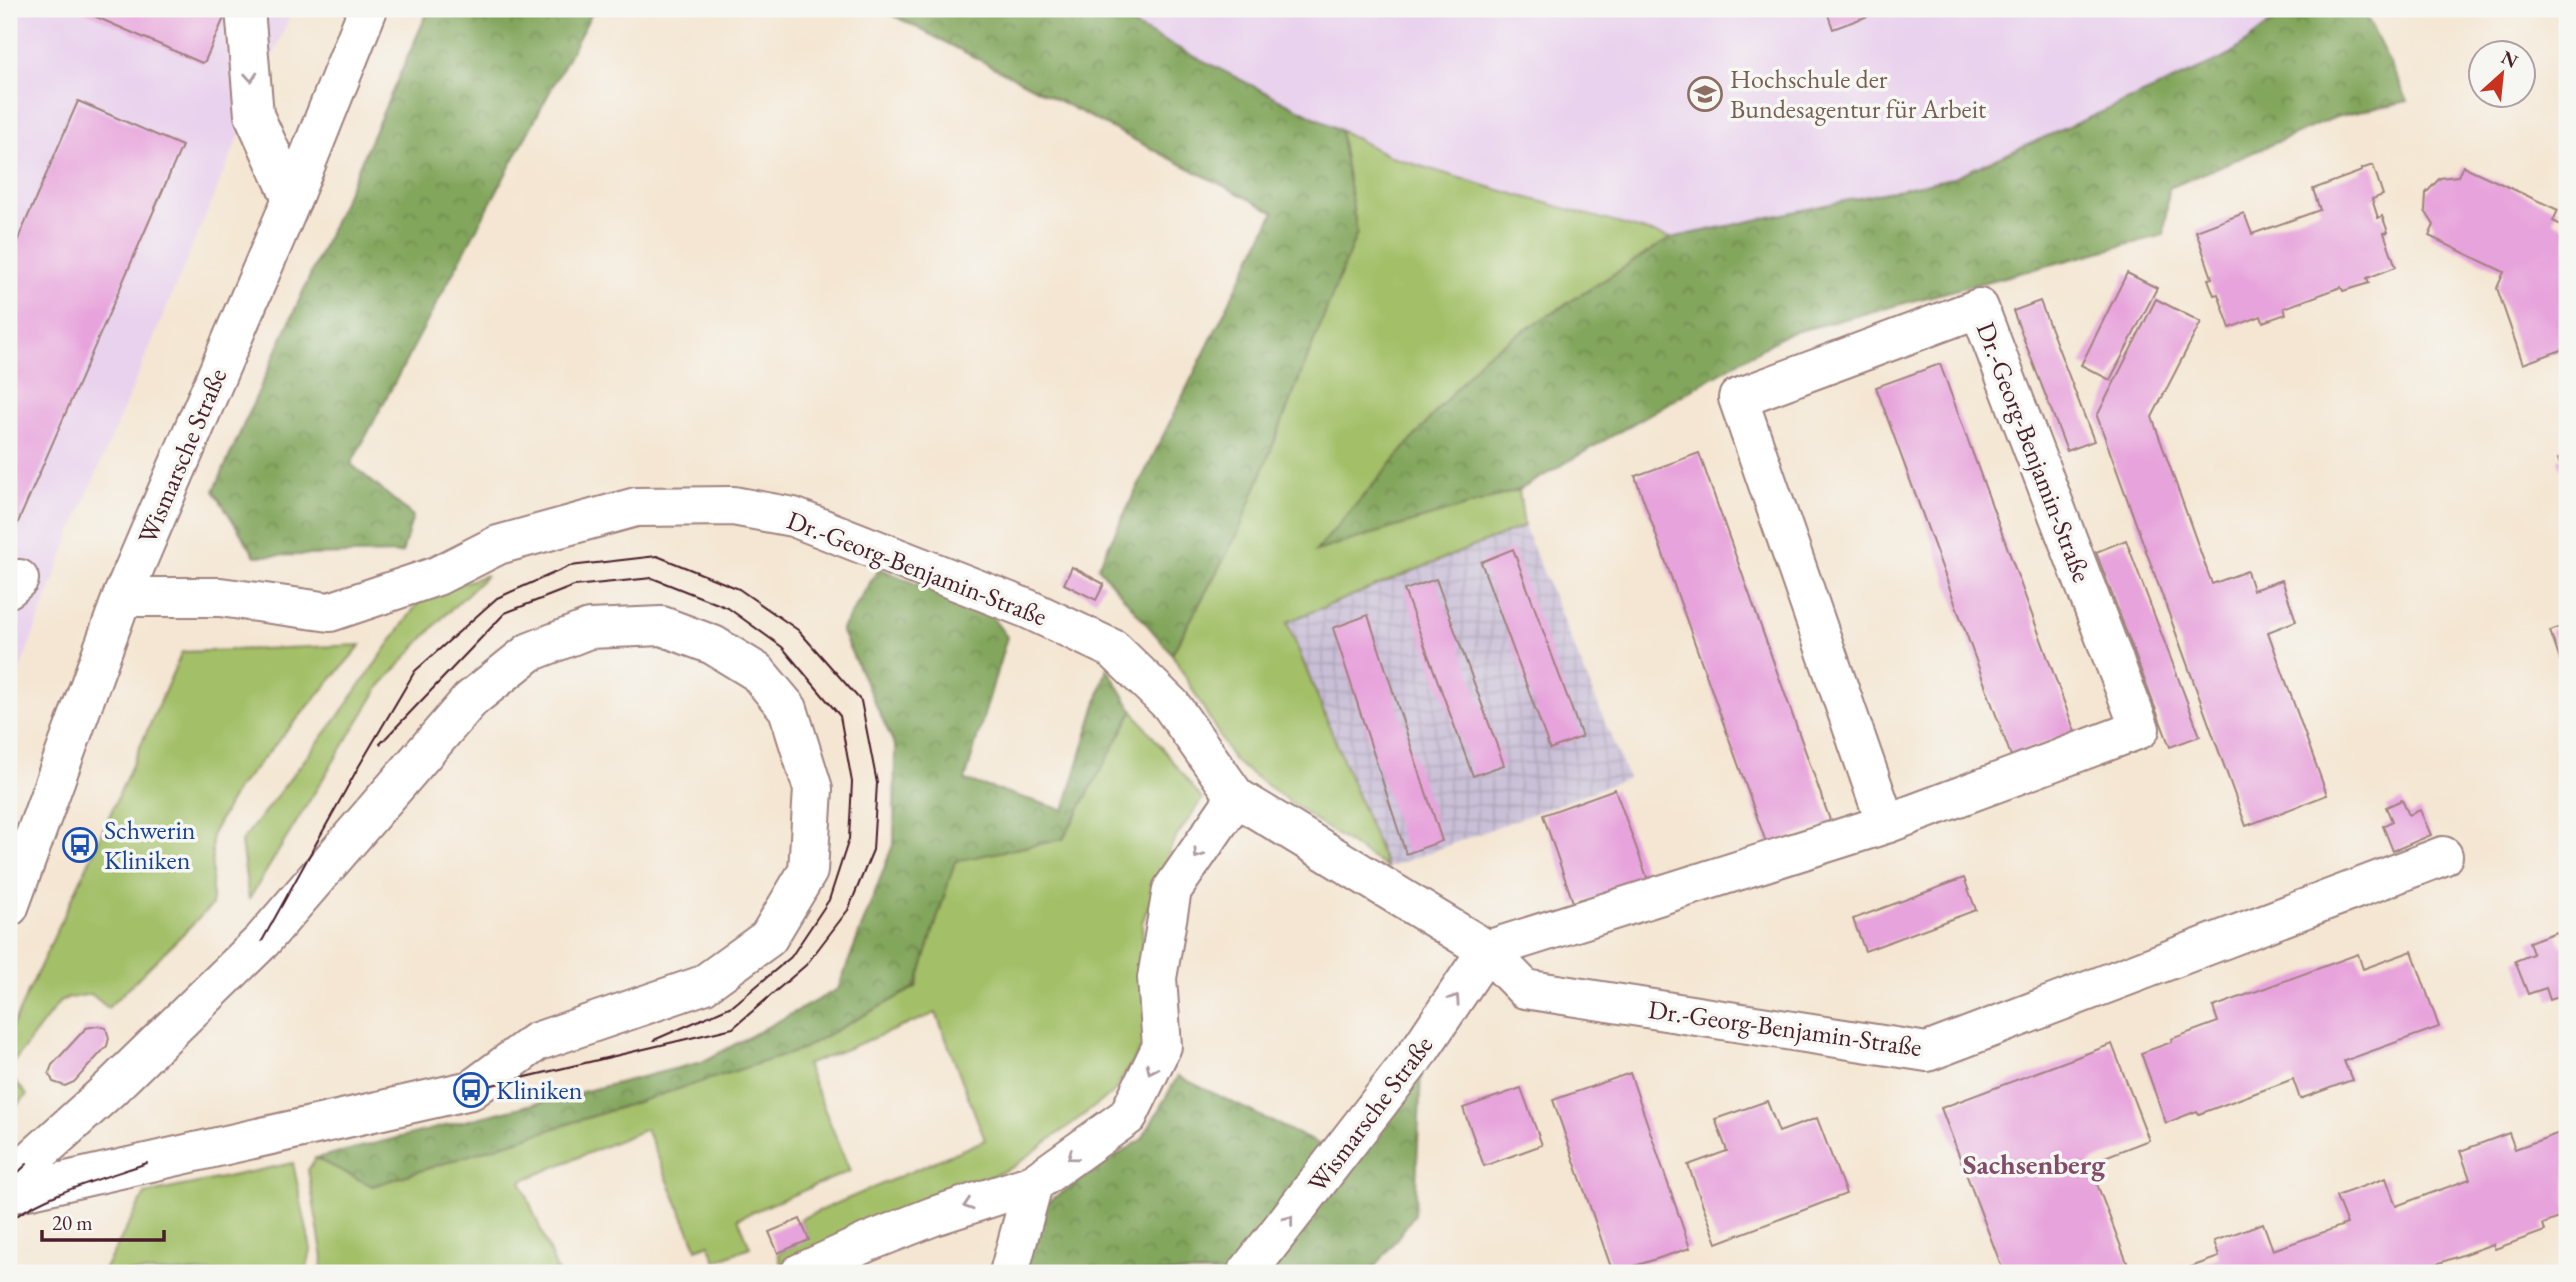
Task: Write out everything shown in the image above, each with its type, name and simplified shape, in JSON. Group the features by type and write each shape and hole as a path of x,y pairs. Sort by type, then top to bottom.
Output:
{"street":[{"path":"245,9 254,115 292,199"},
{"name":"Wismarsche Straße","path":"9,907 122,597 292,199 368,9"},
{"name":"Dr.-Georg-Benjamin-Straße","path":"1487,950 1886,824 2140,729 1979,309 1738,398 1886,824"},
{"name":"Dr.-Georg-Benjamin-Straße","path":"122,597 220,597 330,612 437,576 498,545 636,507 733,506 793,517 1028,609 1113,649 1171,705 1236,797 1487,950 1525,989 1927,1052 2443,856"},
{"path":"9,1185 27,1164 110,1089 262,941 470,700 530,652 589,629 662,626 713,645 757,671 788,709 813,789 808,871 768,938 703,985 536,1042 471,1090 9,1194"},
{"path":"800,1273 868,1241 1033,1184 1128,1116 1162,1046 1157,978 1172,890 1236,797"},
{"name":"Wismarsche Straße","path":"1247,1273 1422,1047 1487,950"},
{"path":"1009,1273 1033,1184"}],"shaded area":[{"path":"9,9 293,9 72,531 9,699"},
{"name":"Hochschule der Bundesagentur für Arbeit","path":"1101,9 2289,9 2227,57 1952,178 1671,238 1391,157"},
{"path":"1524,526 1628,778 1387,868 1286,622"}],"green space":[{"path":"429,9 594,9 351,464 413,516 402,553 255,556 214,491"},
{"path":"881,9 1101,9 1340,130 1357,233 1238,533 1172,654 1098,567 1274,212"},
{"path":"2289,9 2363,9 2408,101 2336,117 2169,188 2164,235 1787,334 1519,490 1316,551 1484,356 1671,238 1952,178 2227,57"},
{"path":"1340,130 1391,157 1671,238 1484,356 1317,550 1519,490 1524,526 1287,622 1387,868 1323,826 1234,761 1172,654 1238,533 1357,233"},
{"path":"879,568 991,616 1007,637 965,780 1064,810 1107,668 1133,711 1063,839 955,861 916,987 798,1051 372,1186 316,1158 702,1062 838,989 894,842 895,746 841,630"},
{"path":"487,575 440,620 380,686 249,899 241,842 337,718 423,596"},
{"path":"361,645 236,790 212,834 212,905 108,1008 91,994 61,1000 9,1068 9,1033 89,862 182,652"},
{"path":"1133,711 1202,799 1173,842 1142,923 1147,1040 1113,1093 1013,1167 782,1268 778,1253 808,1239 800,1219 985,1140 936,1013 806,1065 850,1171 738,1218 750,1247 716,1261 709,1244 697,1249 646,1129 521,1181 558,1273 320,1273 323,1258 308,1170 316,1158 373,1186 798,1051 916,987 955,861 1063,839"},
{"path":"1422,1047 1415,1214 1371,1273 1013,1273 1030,1214 1142,1139 1178,1076 1345,1157"},
{"path":"9,1075 27,1095 9,1113"},
{"path":"293,1163 311,1250 306,1273 103,1272 145,1194"}],"building":[{"path":"78,9 228,9 202,63"},
{"path":"1826,9 1887,9 1833,29"},
{"path":"78,101 182,146 16,527 9,524 9,260"},
{"path":"2373,165 2383,195 2372,199 2378,218 2382,216 2388,232 2384,233 2396,267 2367,278 2369,283 2343,291 2341,287 2284,308 2286,314 2263,322 2261,316 2230,328 2218,294 2214,295 2208,279 2212,278 2196,231 2244,213 2252,234 2320,210 2313,189"},
{"path":"2463,166 2558,210 2553,221 2567,228 2567,348 2523,364 2497,288 2504,272 2429,236 2434,225 2425,211 2426,193 2440,178 2458,176"},
{"path":"2127,273 2157,288 2110,380 2081,365"},
{"path":"2156,299 2201,322 2152,417 2212,584 2247,571 2253,590 2282,580 2296,621 2268,632 2327,795 2246,826 2097,416"},
{"path":"2040,301 2094,441 2067,451 2013,311"},
{"path":"1940,364 2075,732 2011,756 1876,387"},
{"path":"1699,453 1831,823 1767,845 1635,476"},
{"path":"2567,455 2567,485 2558,459"},
{"path":"2126,540 2200,736 2170,747 2096,552"},
{"path":"1513,549 1582,737 1550,749 1481,562"},
{"path":"1072,567 1104,584 1096,600 1064,584"},
{"path":"1436,579 1504,765 1473,776 1404,590"},
{"path":"1368,615 1442,841 1406,854 1333,628"},
{"path":"2567,625 2567,680 2550,631"},
{"path":"1615,789 1648,880 1574,905 1543,815"},
{"path":"2402,800 2409,815 2420,810 2431,835 2393,851 2383,826 2392,821 2386,807"},
{"path":"1964,878 1976,910 1865,951 1853,919"},
{"path":"2556,932 2561,945 2567,942 2567,994 2550,1000 2546,988 2528,994 2515,961 2533,954 2529,942"},
{"path":"2412,951 2439,1027 2344,1061 2352,1080 2300,1099 2293,1079 2199,1114 2197,1111 2166,1123 2141,1053 2218,1022 2213,1007 2358,954 2363,969"},
{"path":"86,1028 106,1028 109,1038 107,1046 74,1082 65,1086 53,1082 49,1073 52,1065"},
{"path":"2112,1044 2149,1140 2089,1163 2131,1273 2004,1273 1941,1108"},
{"path":"1630,1073 1690,1248 1613,1273 1553,1100"},
{"path":"1521,1088 1542,1145 1484,1166 1463,1108"},
{"path":"1767,1101 1779,1132 1817,1118 1846,1194 1717,1243 1688,1165 1727,1151 1715,1119"},
{"path":"2565,1131 2567,1215 2543,1224 2545,1231 2495,1249 2493,1244 2419,1270 2420,1273 2174,1273 2219,1257 2214,1241 2263,1223 2273,1250 2347,1224 2336,1196 2386,1178 2396,1206 2470,1179 2460,1151 2509,1133 2515,1149"},
{"path":"800,1219 809,1240 778,1253 769,1232"}],"tram line":[{"path":"262,941 415,671 497,598 570,566 657,556 739,589 798,630 861,701 877,783 873,850 848,910 806,965 733,1028 471,1090"},
{"path":"380,744 505,613 574,586 652,578 728,608 782,647 840,716 852,782 849,839 829,900 791,957 734,1005 654,1040"},
{"path":"9,1222 22,1212 56,1195 147,1163"},
{"path":"9,1181 27,1164"}],"place":[{"name":"Hochschule der Bundesagentur für Arbeit","path":"1705,94"},
{"name":"Schwerin Kliniken","path":"80,845"},
{"name":"Kliniken","path":"471,1090"}],"district":[{"name":"Sachsenberg","path":"2034,1164"}]}
